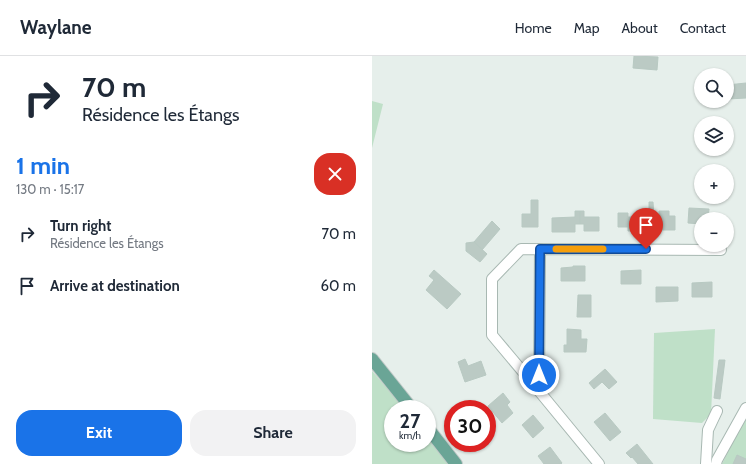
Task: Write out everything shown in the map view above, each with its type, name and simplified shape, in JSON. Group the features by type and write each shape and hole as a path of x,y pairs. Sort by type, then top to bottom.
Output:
{"main road":[{"path":"372,359 405,400"},
{"path":"436,438 456,464"}],"street":[{"path":"599,464 492,335 492,279 521,249 694,250"},
{"path":"539,391 540,249"},
{"path":"716,464 746,408"},
{"path":"706,464 708,430 717,411"}],"green space":[{"path":"372,101 383,104 372,148"},
{"path":"715,329 711,414 702,423 653,419 654,333"},
{"path":"372,371 397,400 384,400 384,452 436,452 436,446 451,464 372,464"},
{"path":"746,415 746,464 722,464"}],"building":[{"path":"634,56 658,57 657,70 633,68"},
{"path":"746,83 746,98 734,99 734,84"},
{"path":"531,200 538,200 538,227 522,227 522,214 531,214"},
{"path":"649,202 653,202 654,217 659,217 659,211 669,211 669,216 675,216 675,230 653,230 654,223 649,223"},
{"path":"689,208 709,209 709,212 694,212 694,223 688,223"},
{"path":"649,209 649,223 644,223 644,230 628,231 628,227 618,227 618,213 628,213 628,217 644,217 644,210"},
{"path":"575,211 580,211 580,224 575,224 575,232 552,232 552,218 575,217"},
{"path":"580,211 584,211 584,217 599,217 599,231 584,231 584,224 580,224"},
{"path":"492,221 500,229 482,250 474,242"},
{"path":"474,242 487,254 480,262 466,251 466,243"},
{"path":"585,266 585,281 561,281 561,268"},
{"path":"434,270 461,294 447,309 426,290 434,280 429,276"},
{"path":"641,270 641,284 621,284 621,271"},
{"path":"712,282 712,297 692,297 692,283"},
{"path":"656,287 678,287 678,301 656,302"},
{"path":"578,295 591,295 591,317 577,317"},
{"path":"567,329 581,330 581,339 587,339 586,352 564,352 564,345 567,345"},
{"path":"465,359 468,366 481,361 486,375 465,382 458,362"},
{"path":"719,360 725,360 720,399 714,398"},
{"path":"605,369 617,382 609,389 602,382 594,389 589,383"},
{"path":"503,393 510,402 507,405 513,413 502,423 496,416 495,400"},
{"path":"605,413 621,432 610,441 594,422"},
{"path":"533,415 544,428 533,438 522,425"},
{"path":"637,444 653,464 638,464 626,453"},
{"path":"550,447 562,463 561,464 544,464 538,456"},
{"path":"737,455 746,459 746,464 733,464"}],"slow traffic":[{"path":"556,249 603,249"}],"route":[{"path":"539,375 540,249 646,249"}]}
